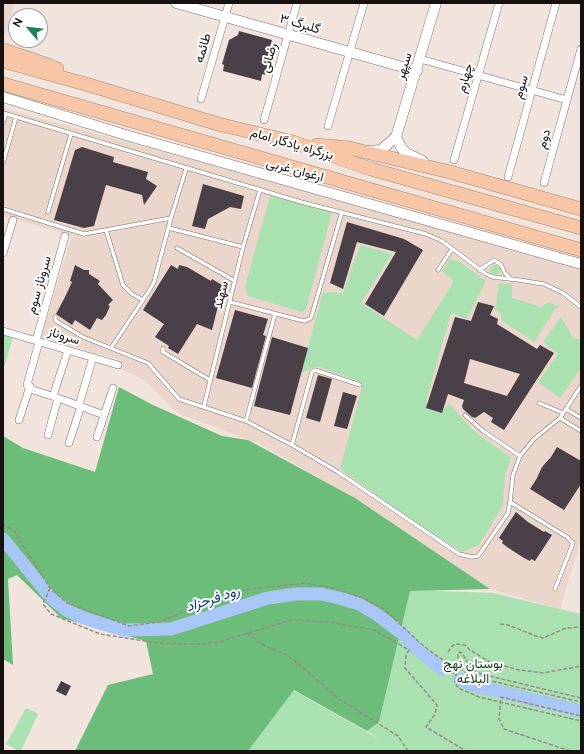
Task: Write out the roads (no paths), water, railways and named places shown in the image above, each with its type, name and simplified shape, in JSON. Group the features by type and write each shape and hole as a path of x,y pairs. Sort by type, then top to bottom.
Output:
{"highway":[{"path":"3,50 45,64 74,76 88,85"},
{"name":"بزرگراه یادگار امام","path":"3,61 218,124 293,142 371,169 581,228"},
{"name":"بزرگراه یادگار امام","path":"3,84 581,250"},
{"path":"293,142 349,148 452,166 581,209"}],"street":[{"name":"گلبرگ ۳","path":"176,3 417,71"},
{"name":"طائمه","path":"201,99 229,3"},
{"name":"رضائی","path":"264,120 297,3"},
{"path":"328,126 364,3"},
{"name":"سپهر","path":"396,137 417,71 436,3"},
{"name":"چهارم","path":"452,166 499,3"},
{"name":"سوم","path":"508,177 556,3"},
{"name":"دوم","path":"544,183 581,49"},
{"path":"420,59 567,100"},
{"name":"ارغوان غربی","path":"3,98 129,136 581,264"},
{"path":"349,148 376,151 385,147 396,137 406,153 416,159 452,166"},
{"path":"3,253 13,220"},
{"name":"سروناز سوم","path":"19,420 30,386 27,386 66,236"},
{"name":"سروناز","path":"3,331 118,365"},
{"path":"48,435 68,350"},
{"path":"69,443 93,358"},
{"path":"30,386 33,390 104,415"},
{"path":"97,437 113,388"}],"lane":[{"path":"3,123 4,113 186,169 426,234 442,241 479,270 494,278 535,282 563,293 581,307"},
{"path":"3,163 16,117"},
{"path":"48,212 71,134"},
{"path":"111,348 144,300 154,282 186,169"},
{"name":"سهند","path":"204,406 243,248 260,190"},
{"path":"3,209 84,234 171,218"},
{"path":"230,302 305,321 311,318 342,212"},
{"path":"169,228 243,248"},
{"path":"106,230 123,285 128,291 144,300"},
{"path":"177,248 235,281"},
{"path":"438,270 452,249"},
{"path":"479,270 494,260 501,265 505,273 511,279"},
{"path":"246,421 275,314"},
{"path":"55,317 56,320 83,337 148,363 178,399 204,406 246,421 292,445 338,472 459,554 472,557 478,556 508,513 513,475 520,456 534,439 560,418 581,386"},
{"path":"163,348 163,352 210,380"},
{"path":"292,445 312,372 315,370 360,385"},
{"path":"538,403 563,413"},
{"path":"566,409 581,418"},
{"path":"465,415 483,431 520,456"},
{"path":"560,418 581,431"},
{"path":"510,502 567,536 573,543 555,589"}],"waterway":[{"name":"رود فرحزاد","path":"3,539 51,598 68,611 103,624 124,630 171,629 268,598 296,594 321,594 359,604 376,614 403,634 416,648 443,670"},
{"name":"رود فرحزاد","path":"459,679 471,685 581,711"}],"park label":[{"name":"بوستان نهج البلاغه","path":"473,672"}]}
